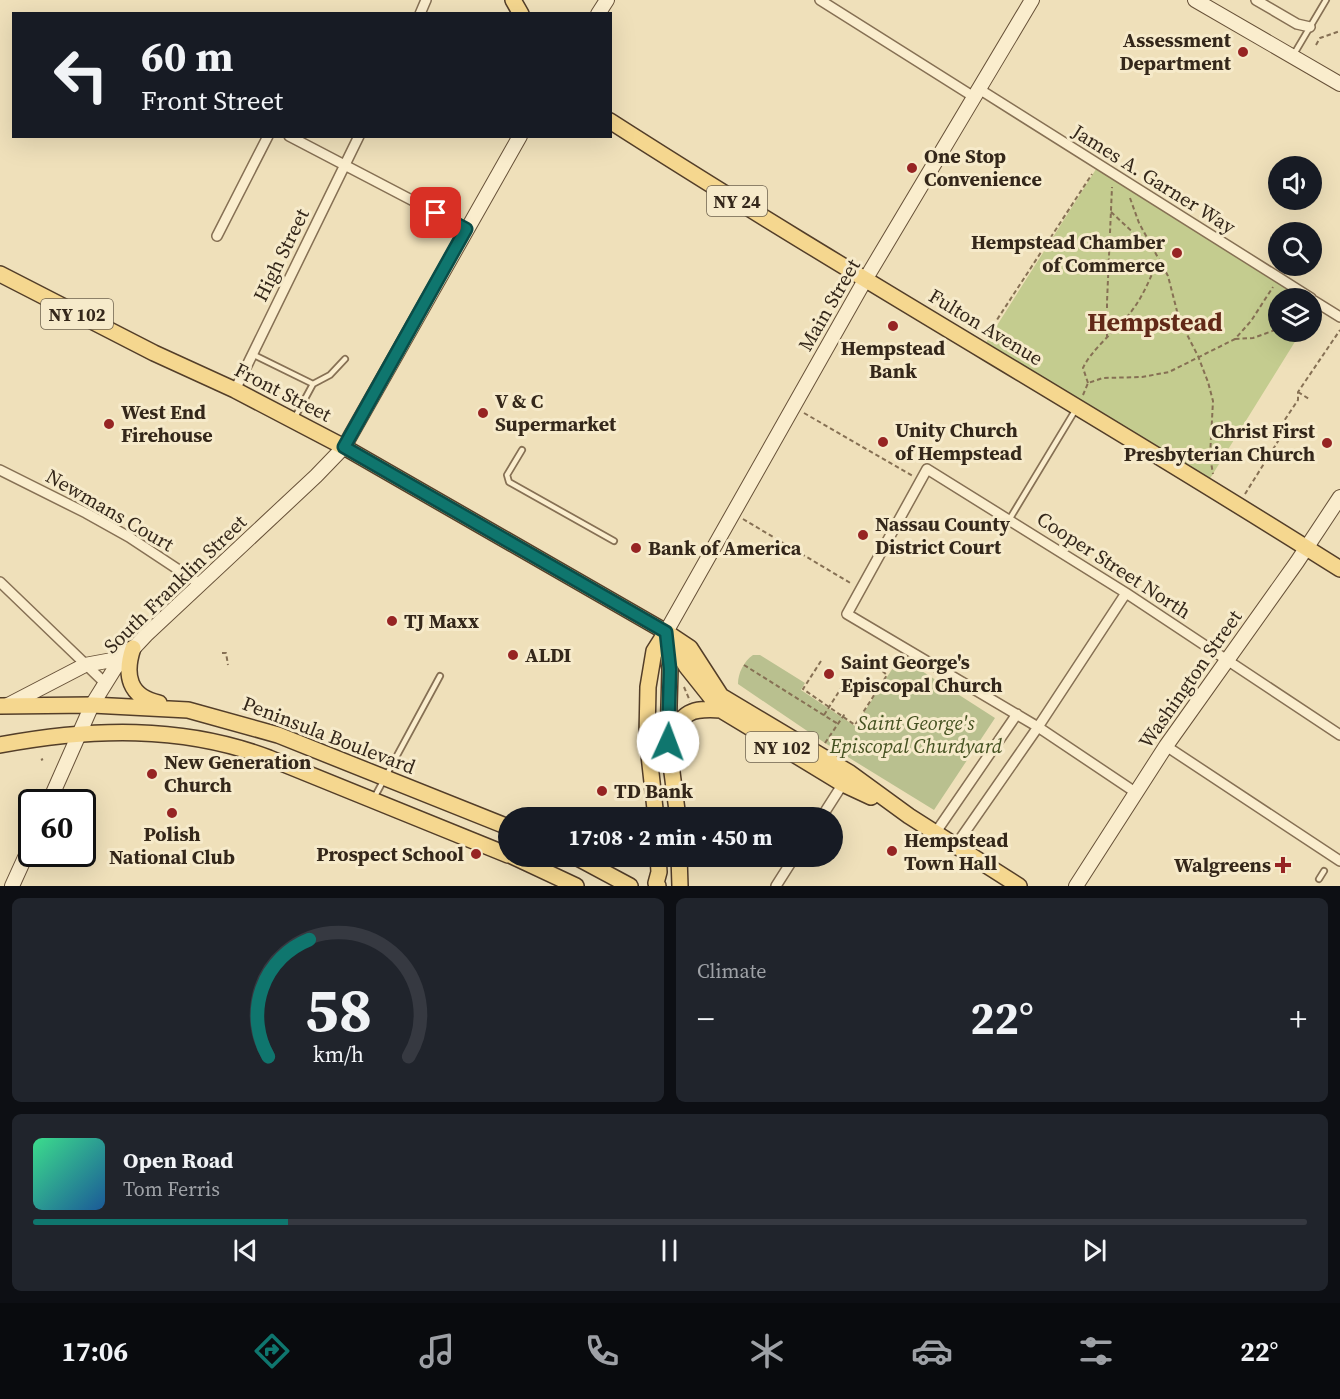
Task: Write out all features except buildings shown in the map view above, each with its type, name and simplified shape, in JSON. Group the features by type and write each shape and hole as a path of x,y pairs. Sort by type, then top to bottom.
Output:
{"main road":[{"name":"Main Street","path":"666,632 865,280 1032,0"},
{"path":"1195,0 1210,4 1340,84"},
{"name":"Fulton Avenue","path":"612,122 865,280 1077,406 1340,569"},
{"name":"South Franklin Street","path":"55,789 79,733 105,683 133,648 344,447 519,138"},
{"name":"Front Street","path":"0,274 145,348 235,390 344,447 666,632 690,648 721,696 846,778 936,832 1019,886"},
{"name":"Washington Street","path":"1076,886 1166,746 1307,548 1340,497"},
{"path":"666,632 670,669 668,742 677,807"},
{"path":"656,807 647,737 648,687 654,651 666,632"},
{"name":"Front Street","path":"666,632 686,666 721,710 846,778"},
{"path":"4,706 85,665 112,660 133,648"},
{"path":"133,648 129,677 134,689 149,701 188,710"},
{"name":"Peninsula Boulevard","path":"4,706 93,705 188,710 278,735 498,823"},
{"path":"668,742 678,723 690,712 699,709 721,710"},
{"path":"0,745 79,733 141,732 208,739 246,749 498,851"},
{"path":"12,886 21,867"},
{"path":"534,867 576,886"},
{"path":"595,867 630,886"},
{"path":"658,867 656,883 658,886"},
{"path":"679,867 680,886"}],"street":[{"name":"James A. Garner Way","path":"820,0 1294,288"},
{"path":"1256,0 1297,24 1311,27"},
{"path":"217,236 267,138"},
{"path":"293,138 466,229"},
{"name":"High Street","path":"235,390 358,138"},
{"name":"James A. Garner Way","path":"1322,306 1340,317"},
{"name":"Cooper Street North","path":"921,481 927,469 1126,593 1340,735"},
{"name":"Newmans Court","path":"0,470 129,537 200,584"},
{"path":"921,481 847,614 1017,714 1135,792"},
{"path":"0,582 105,683"},
{"path":"956,845 1038,727 1126,593"},
{"path":"936,832 1017,714"},
{"path":"1166,746 1340,861"},
{"path":"828,807 846,778"},
{"path":"776,886 788,867"}],"lane":[{"path":"1293,57 1326,0"},
{"path":"252,354 313,384"},
{"path":"293,420 313,384 330,375 345,359"},
{"path":"1009,520 1077,406"},
{"path":"522,450 507,475 509,482 614,541"},
{"path":"373,800 440,676"},
{"path":"1319,879 1324,871"}],"path":[{"path":"1316,45 1320,38 1340,31"},
{"path":"989,332 1092,174"},
{"path":"1107,338 1112,187"},
{"path":"1130,198 1139,223 1168,276 1179,319 1204,369 1213,401 1210,456 1213,474"},
{"path":"1112,212 1155,253"},
{"path":"1077,406 1088,383 1083,368 1086,359 1137,304 1158,258"},
{"path":"1235,339 1251,321 1278,278"},
{"path":"1245,494 1285,430 1280,427 1298,400 1298,392 1340,330"},
{"path":"1088,383 1103,378 1142,377 1169,372 1235,339 1252,338 1268,332"},
{"path":"1298,392 1309,399"},
{"path":"794,407 921,481"},
{"path":"733,513 861,590"},
{"path":"222,653 226,653 228,665"},
{"path":"821,661 803,689 855,725 887,675 882,670 870,666"},
{"path":"744,665 838,724"},
{"path":"843,676 851,682"},
{"path":"824,715 847,679"},
{"path":"682,681 691,702"},
{"path":"825,743 846,712"}],"green space":[{"path":"1098,166 1268,271 1268,276 1276,276 1295,288 1268,288 1268,342 1295,342 1206,485 982,349"},
{"name":"Saint George's Episcopal Churdyard","path":"753,655 760,655 805,683 801,690 855,726 900,657 995,718 934,810 825,743 738,684 742,668"}],"place":[{"name":"Assessment Department","path":"1243,52"},
{"name":"One Stop Convenience","path":"912,168"},
{"name":"Hempstead Chamber of Commerce","path":"1177,253"},
{"name":"Hempstead Bank","path":"893,326"},
{"name":"V & C Supermarket","path":"483,413"},
{"name":"West End Firehouse","path":"109,424"},
{"name":"Unity Church of Hempstead","path":"883,442"},
{"name":"Christ First Presbyterian Church","path":"1327,443"},
{"name":"Nassau County District Court","path":"863,535"},
{"name":"Bank of America","path":"636,548"},
{"name":"TJ Maxx","path":"392,621"},
{"name":"ALDI","path":"513,655"},
{"name":"Saint George's Episcopal Church","path":"829,674"},
{"name":"New Generation Church","path":"152,774"},
{"name":"TD Bank","path":"602,791"},
{"name":"Polish National Club","path":"172,813"},
{"name":"Hempstead Town Hall","path":"892,851"},
{"name":"Prospect School","path":"476,854"},
{"name":"Walgreens","path":"1283,865"}],"district":[{"name":"Hempstead","path":"1155,322"}],"route":[{"path":"436,213 466,229 344,447 666,632 670,669 668,742"}]}
